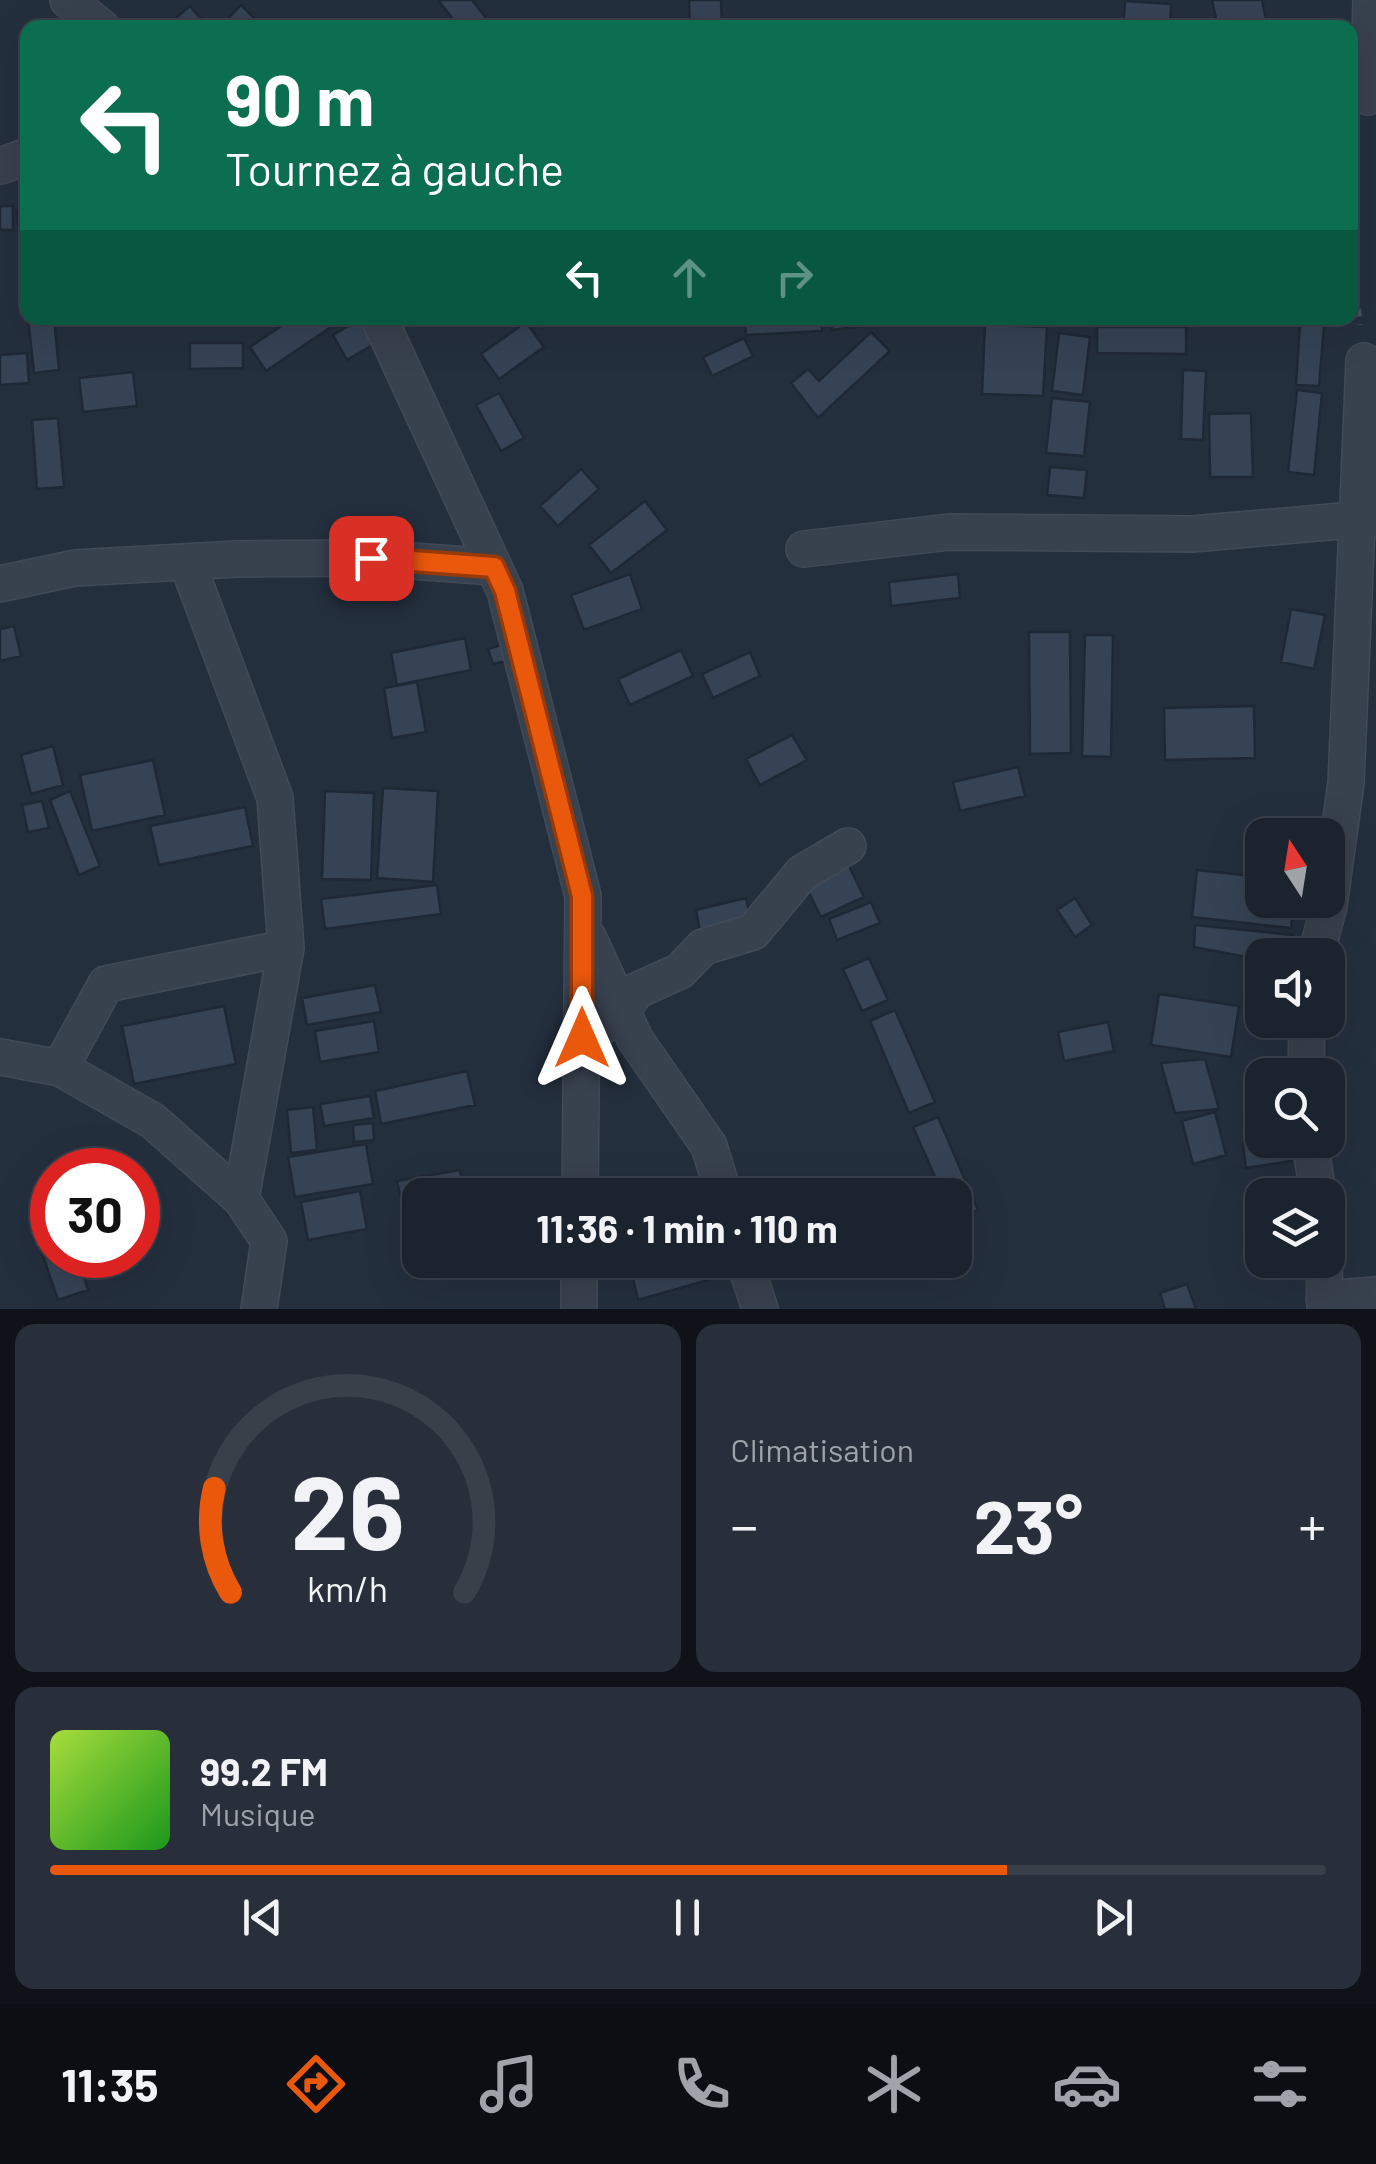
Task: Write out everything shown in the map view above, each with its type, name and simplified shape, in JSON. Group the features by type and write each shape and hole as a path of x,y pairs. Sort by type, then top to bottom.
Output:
{"street":[{"path":"68,0 92,20"},
{"path":"1365,96 1371,0"},
{"path":"382,325 505,591 578,877 582,896 580,1178"},
{"path":"1321,938 1329,906 1346,783 1367,518 1364,362"},
{"path":"804,549 949,532 1192,534 1367,518"},
{"path":"0,584 75,568 187,562 371,558 494,567"},
{"path":"187,562 275,798 286,948 241,1199"},
{"path":"582,1038 617,1018 636,992 680,971 703,946 754,932 802,873 848,846"},
{"path":"582,923 634,1038 709,1146 719,1178"},
{"path":"60,1068 106,984 286,948"},
{"path":"0,1057 60,1068 153,1121 241,1199 269,1241 259,1309"},
{"path":"578,1309 579,1278"},
{"path":"750,1278 760,1309"},
{"path":"1324,1278 1325,1304 1376,1296"}],"path":[{"path":"1358,312 1364,362"}],"building":[{"path":"438,0 472,0 488,20 454,20"},
{"path":"689,0 721,0 722,20 690,20"},
{"path":"1212,0 1262,0 1266,20 1216,20"},
{"path":"1125,1 1171,4 1170,20 1124,20"},
{"path":"241,5 256,20 227,20"},
{"path":"190,6 202,20 173,20"},
{"path":"0,206 13,206 13,230 0,230"},
{"path":"29,325 55,325 59,370 34,373"},
{"path":"283,325 334,325 266,371 250,347"},
{"path":"350,325 363,325 374,344 347,360 333,335"},
{"path":"522,325 528,325 544,347 499,379 481,354"},
{"path":"745,325 822,325 822,331 746,335"},
{"path":"832,325 871,325 832,330"},
{"path":"985,325 1047,327 1043,396 982,394"},
{"path":"1300,325 1324,326 1319,386 1296,385"},
{"path":"1097,327 1186,327 1186,354 1097,353"},
{"path":"871,332 890,351 818,418 791,383 808,369 819,381"},
{"path":"1059,333 1090,337 1083,395 1052,391"},
{"path":"744,338 753,356 712,376 703,357"},
{"path":"190,343 243,343 243,368 190,369"},
{"path":"27,353 29,383 0,385 0,355"},
{"path":"1183,370 1206,371 1203,440 1181,439"},
{"path":"133,372 137,406 83,412 79,378"},
{"path":"1297,390 1322,393 1314,475 1288,472"},
{"path":"499,393 524,438 501,451 476,405"},
{"path":"1052,398 1090,402 1084,456 1046,453"},
{"path":"1251,413 1253,477 1210,477 1209,414"},
{"path":"58,418 64,487 37,489 32,420"},
{"path":"1050,467 1087,470 1084,498 1047,495"},
{"path":"581,469 599,489 558,526 540,506"},
{"path":"645,501 667,530 611,573 589,545"},
{"path":"630,574 642,609 584,630 571,595"},
{"path":"958,574 960,598 891,606 889,582"},
{"path":"1291,609 1325,615 1314,669 1281,662"},
{"path":"14,626 21,656 0,661 0,629"},
{"path":"1029,632 1070,632 1071,753 1030,754"},
{"path":"1085,635 1113,635 1111,757 1082,756"},
{"path":"465,638 471,670 397,685 391,653"},
{"path":"501,645 506,661 493,664 488,649"},
{"path":"681,650 693,676 630,705 618,679"},
{"path":"750,652 760,676 713,698 702,674"},
{"path":"417,682 426,732 392,738 384,688"},
{"path":"1254,706 1255,758 1165,760 1164,708"},
{"path":"792,735 807,760 760,785 746,759"},
{"path":"53,746 63,785 31,794 21,755"},
{"path":"153,760 165,815 92,831 80,775"},
{"path":"1018,767 1025,796 960,811 953,782"},
{"path":"383,788 438,791 433,882 377,878"},
{"path":"70,791 100,866 79,875 50,800"},
{"path":"325,791 374,793 371,880 322,879"},
{"path":"42,801 49,828 28,832 22,805"},
{"path":"245,807 253,846 159,865 150,826"},
{"path":"848,864 864,897 821,917 805,885"},
{"path":"1197,870 1245,875 1245,918 1292,918 1291,928 1192,917"},
{"path":"437,885 441,914 325,929 321,899"},
{"path":"746,898 752,925 701,937 696,910"},
{"path":"1075,898 1092,925 1075,937 1057,910"},
{"path":"871,902 880,923 837,940 829,919"},
{"path":"1195,925 1293,935 1245,938 1245,957 1194,947"},
{"path":"869,958 888,1000 862,1011 843,969"},
{"path":"375,985 381,1012 307,1025 302,998"},
{"path":"1159,994 1239,1006 1231,1057 1151,1045"},
{"path":"224,1006 236,1064 134,1084 122,1026"},
{"path":"895,1010 935,1102 909,1113 870,1021"},
{"path":"374,1021 379,1052 320,1062 315,1031"},
{"path":"1108,1022 1114,1051 1064,1061 1058,1032"},
{"path":"1205,1059 1219,1109 1175,1113 1161,1063"},
{"path":"467,1071 475,1105 381,1124 375,1091"},
{"path":"370,1096 374,1118 324,1126 320,1104"},
{"path":"313,1107 317,1150 291,1153 287,1110"},
{"path":"1215,1112 1226,1155 1193,1164 1182,1121"},
{"path":"938,1117 964,1178 936,1178 913,1127"},
{"path":"373,1123 374,1140 354,1142 353,1125"},
{"path":"366,1144 373,1184 295,1197 288,1157"},
{"path":"1243,1144 1245,1158 1291,1161 1246,1168"},
{"path":"460,1170 462,1178 414,1178"},
{"path":"360,1191 367,1229 308,1240 301,1202"},
{"path":"51,1278 84,1278 88,1290 58,1300"},
{"path":"633,1278 708,1278 708,1280 638,1300"},
{"path":"1187,1284 1196,1309 1165,1309 1160,1293"}],"route":[{"path":"371,558 494,567 505,591 582,896 582,1038"}]}
